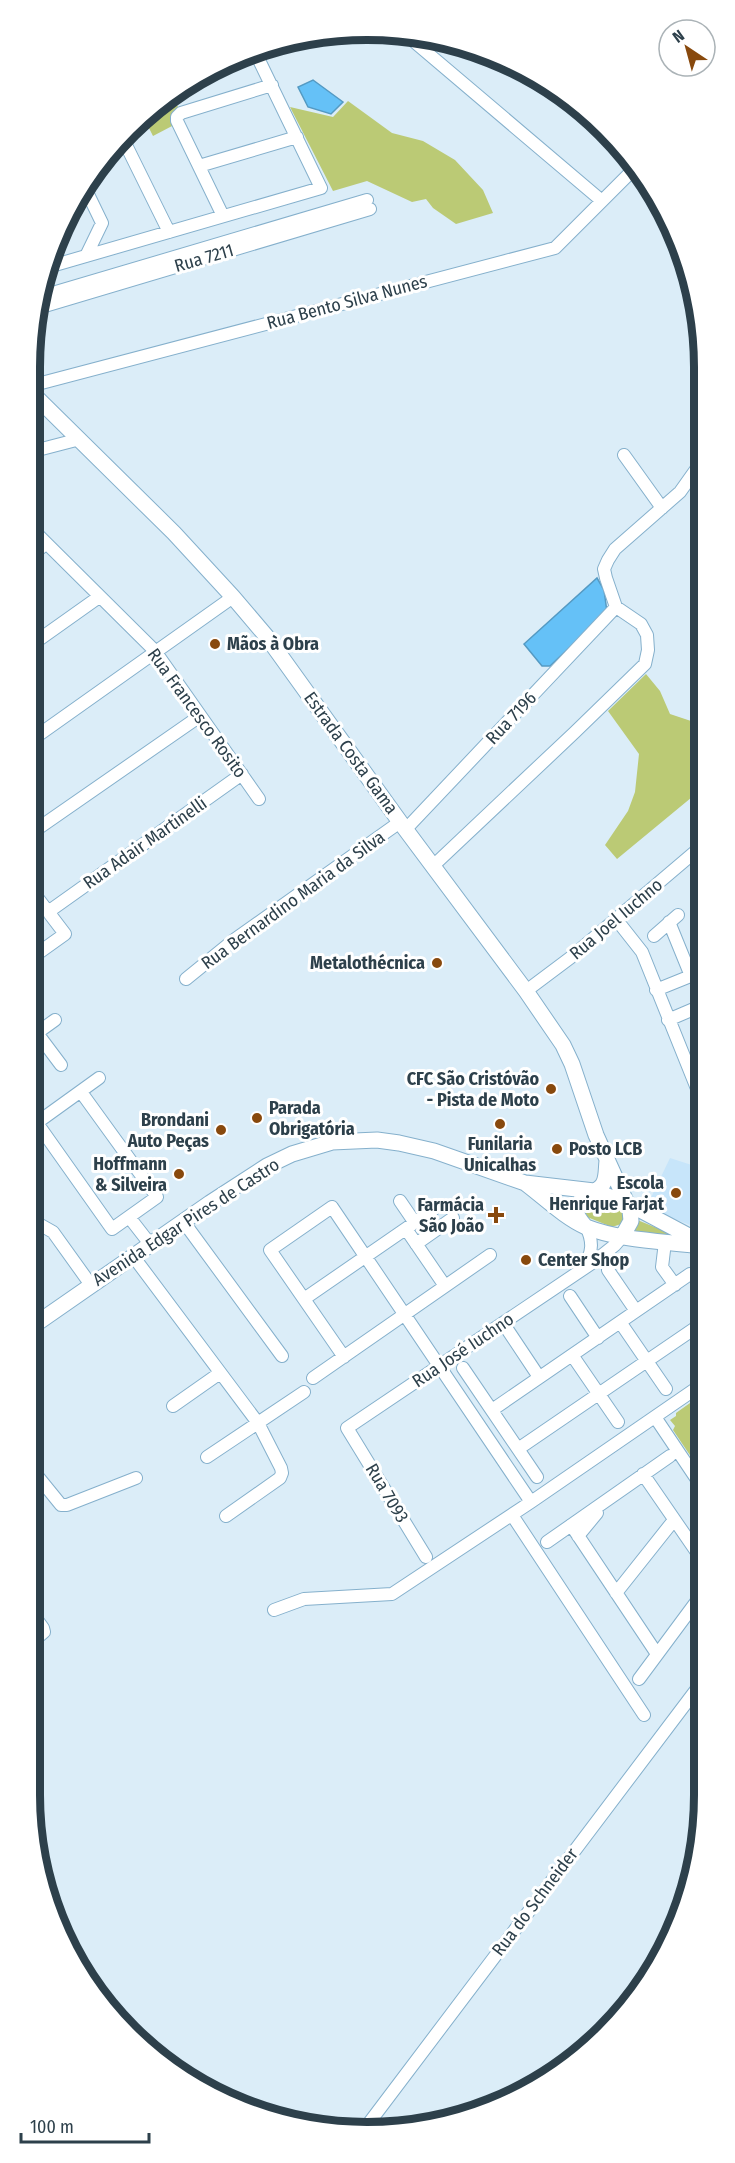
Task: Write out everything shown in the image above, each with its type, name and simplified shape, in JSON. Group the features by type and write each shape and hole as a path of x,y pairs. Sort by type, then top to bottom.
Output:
{"main road":[{"name":"Estrada Costa Gama","path":"40,401 174,533 267,637 526,991 563,1045 607,1161 627,1203"},
{"name":"Avenida Edgar Pires de Castro","path":"40,1321 183,1221 267,1166 292,1154 332,1142 376,1140 399,1143 434,1150 525,1183 594,1191 627,1203 694,1240"},
{"path":"586,1226 579,1217 578,1205 584,1196 602,1186 607,1161"},
{"name":"Avenida Edgar Pires de Castro","path":"525,1183 569,1217 586,1226 622,1237 694,1245"},
{"path":"622,1237 631,1221 627,1203"}],"street":[{"path":"417,44 602,201"},
{"path":"59,260 86,256 321,188 259,59"},
{"path":"223,216 177,117 181,113 272,85"},
{"path":"199,166 297,137"},
{"path":"127,147 169,232"},
{"name":"Rua Bento Silva Nunes","path":"40,383 555,248 630,173"},
{"path":"86,256 102,223 89,196"},
{"name":"Rua 7211","path":"47,305 368,205 49,294"},
{"path":"95,236 106,250"},
{"path":"40,449 80,439"},
{"path":"624,455 662,508"},
{"path":"433,866 645,664 648,650 647,635 641,624 616,607 604,569 615,549 680,492 694,472"},
{"name":"Rua Francesco Rosito","path":"40,538 155,651 259,799"},
{"path":"40,548 46,544"},
{"path":"40,639 99,597"},
{"path":"40,734 233,597"},
{"name":"Rua 7196","path":"403,825 616,607"},
{"path":"40,827 200,716"},
{"name":"Rua Adair Martinelli","path":"48,912 242,774"},
{"name":"Rua Bernardino Maria da Silva","path":"186,979 234,940 403,825"},
{"name":"Rua Joel Iuchno","path":"526,991 570,958 694,853"},
{"path":"40,901 65,934 40,952"},
{"path":"654,936 674,919 691,976"},
{"path":"616,920 642,952 694,1082"},
{"path":"656,990 694,974"},
{"path":"668,1020 694,1009"},
{"path":"40,1031 55,1020"},
{"path":"40,1042 61,1065"},
{"path":"40,1120 99,1078"},
{"path":"40,1134 112,1229 157,1197 81,1092"},
{"path":"400,1201 416,1244 445,1286"},
{"path":"344,1357 270,1250 332,1207 531,1502"},
{"path":"304,1299 433,1210"},
{"path":"129,1217 150,1244"},
{"path":"416,1244 453,1218"},
{"path":"183,1221 282,1356"},
{"path":"40,1225 53,1232 91,1285"},
{"name":"Rua José Iuchno","path":"577,1271 587,1262 591,1254 591,1236 586,1226"},
{"name":"Rua José Iuchno","path":"347,1428 609,1250 622,1237"},
{"path":"665,1242 662,1267 675,1285"},
{"path":"314,1378 490,1255"},
{"path":"133,1256 258,1423 281,1468 280,1478 226,1516"},
{"path":"608,1270 636,1311"},
{"path":"492,1410 690,1274 694,1275"},
{"path":"570,1296 598,1338"},
{"path":"620,1322 666,1389"},
{"path":"503,1323 539,1377"},
{"path":"518,1449 694,1329"},
{"path":"572,1355 618,1422"},
{"path":"463,1368 537,1477"},
{"path":"173,1406 220,1373"},
{"path":"274,1610 304,1599 392,1594 694,1390"},
{"path":"207,1456 304,1392"},
{"path":"655,1417 694,1475"},
{"name":"Rua 7093","path":"347,1428 426,1557"},
{"path":"547,1542 574,1531 594,1509 670,1456"},
{"path":"643,1474 694,1549"},
{"path":"40,1479 61,1505 67,1505 136,1478"},
{"path":"512,1515 644,1715"},
{"path":"616,1593 674,1520"},
{"path":"574,1531 657,1654"},
{"path":"639,1680 694,1605"},
{"name":"Rua do Schneider","path":"370,2122 694,1693"}],"shaded area":[{"name":"Escola Henrique Farjat","path":"670,1158 694,1166 694,1212 690,1225 646,1208"}],"green space":[{"path":"348,101 392,133 423,141 455,160 483,190 493,213 456,224 433,208 426,199 412,202 367,181 333,191 290,107 333,117"},
{"path":"176,103 179,109 174,125 153,136 148,126"},
{"path":"646,674 660,691 670,714 694,722 694,795 617,859 605,845 628,811 635,792 639,754 608,711"},
{"path":"597,1199 622,1208 625,1218 621,1224 612,1227 587,1217 584,1208 590,1200"},
{"path":"635,1219 674,1235 674,1240 630,1233"},
{"path":"694,1400 694,1461 673,1430 675,1426 670,1420 676,1416 676,1413"}],"water":[{"path":"313,80 343,102 331,114 308,107 298,87"},
{"path":"597,578 604,590 607,612 550,666 542,666 524,644"}],"place":[{"name":"Mãos à Obra","path":"215,644"},
{"name":"Metalothécnica","path":"437,963"},
{"name":"CFC São Cristóvão - Pista de Moto","path":"551,1089"},
{"name":"Parada Obrigatória","path":"257,1118"},
{"name":"Funilaria Unicalhas","path":"500,1124"},
{"name":"Brondani Auto Peças","path":"221,1130"},
{"name":"Posto LCB","path":"557,1149"},
{"name":"Hoffmann & Silveira","path":"179,1174"},
{"name":"Escola Henrique Farjat","path":"676,1193"},
{"name":"Farmácia São João","path":"496,1215"},
{"name":"Center Shop","path":"526,1260"}]}
